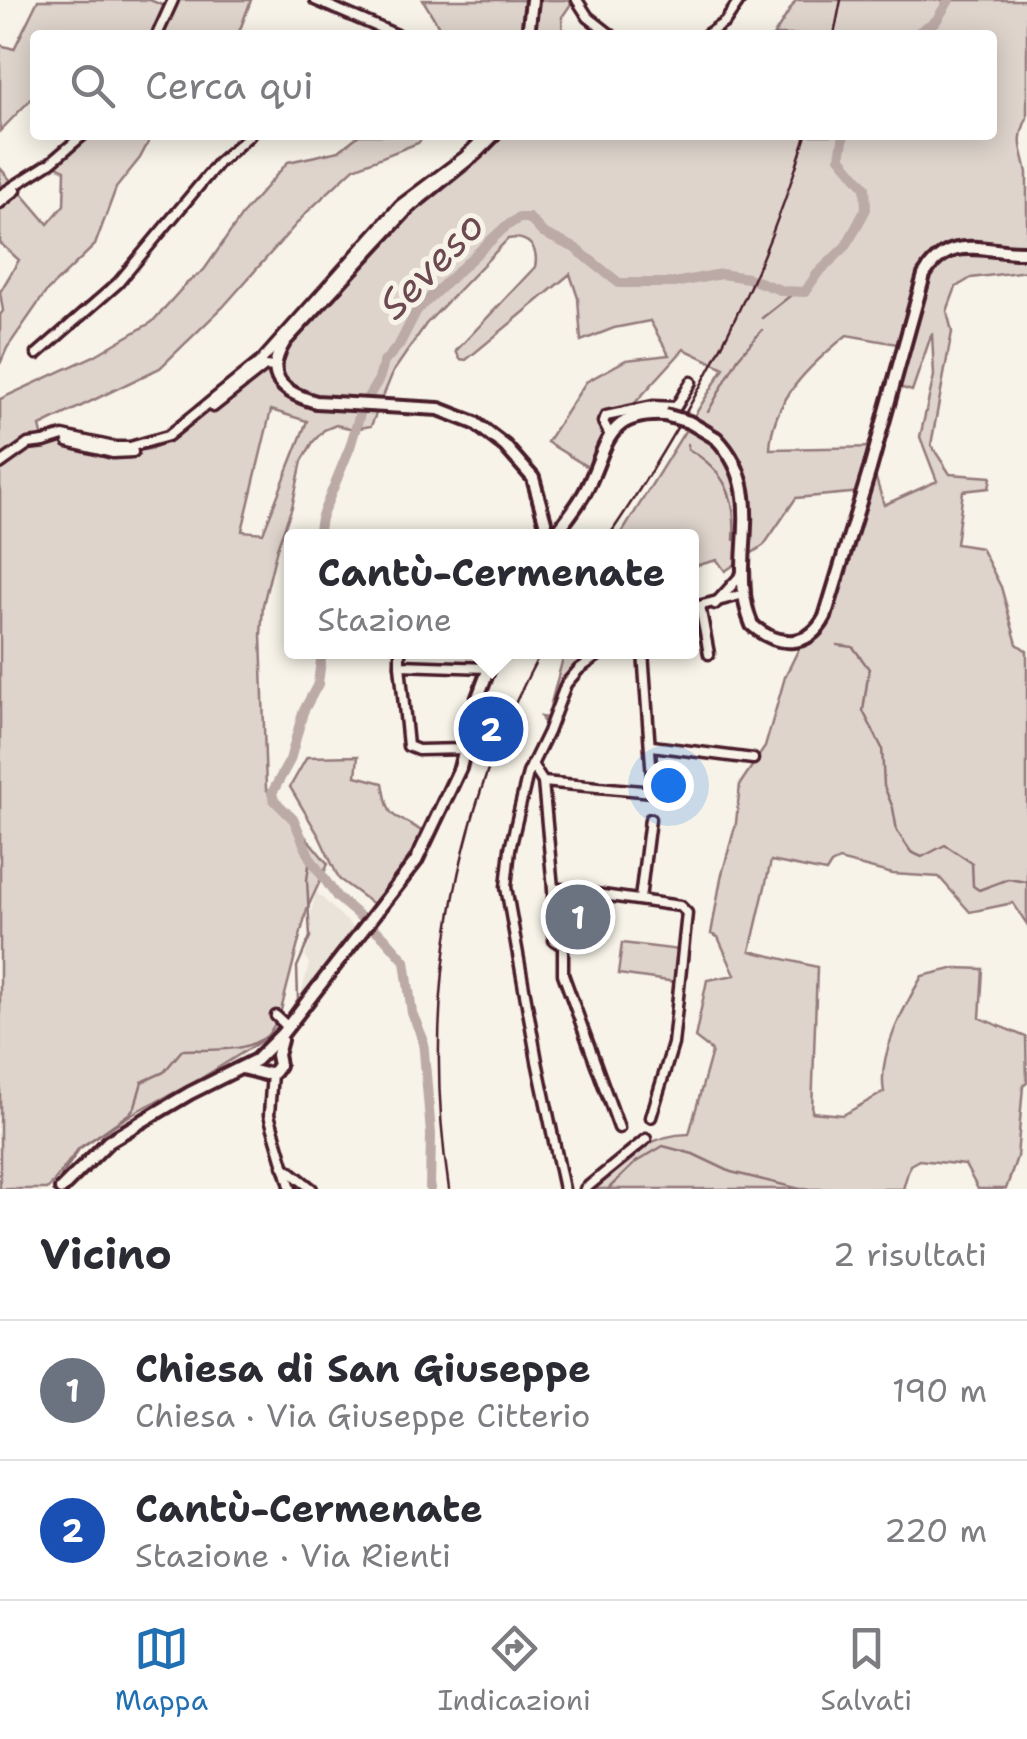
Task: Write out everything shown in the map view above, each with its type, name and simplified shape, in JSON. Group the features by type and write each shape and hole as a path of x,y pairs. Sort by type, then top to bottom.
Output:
{"main road":[{"path":"529,30 532,0"},
{"path":"489,140 409,207 285,341 276,354 276,378 284,389 316,402 438,409 475,423 504,446 533,478 550,529"},
{"path":"557,529 586,490 600,450 610,435 630,420 665,415 689,422 716,438 730,455 745,487 744,600 752,625 776,641 803,640 816,631 825,617 924,275 934,259 948,250 964,247 1027,252"},
{"path":"61,1189 109,1141 238,1068 262,1069 279,1064 273,1052 282,1024 365,929 416,861 460,768 491,659"},
{"path":"262,1069 259,1054 273,1052"}],"street":[{"path":"162,30 176,0"},
{"path":"316,0 385,30"},
{"path":"578,0 588,17 605,30"},
{"path":"714,30 726,22 740,0"},
{"path":"0,192 73,140"},
{"path":"0,192 50,163 75,140"},
{"path":"37,354 118,283 218,162 244,140"},
{"path":"44,442 63,436 130,447 168,436 262,360 400,205 481,140"},
{"path":"0,203 50,169 50,163"},
{"path":"0,464 28,444 61,440 113,453 150,449 170,441 265,366 275,367"},
{"path":"610,435 603,422 606,416 653,406 676,407 690,382"},
{"path":"717,603 744,572"},
{"path":"699,606 744,600"},
{"path":"699,618 709,654"},
{"path":"400,659 408,746 433,751 466,749"},
{"path":"563,1184 506,888 510,849 532,765 566,684 593,659"},
{"path":"542,782 653,792 645,659"},
{"path":"400,665 488,668"},
{"path":"652,746 753,760"},
{"path":"532,765 542,782 554,940 562,946 563,974 620,1128"},
{"path":"640,899 650,819"},
{"path":"553,888 680,906 687,912 673,1044 651,1116"},
{"path":"262,1069 272,1088 269,1115 291,1189"},
{"path":"586,1189 646,1138"},
{"path":"284,1166 312,1189"}],"shaded area":[{"path":"38,0 150,0 174,10 178,0 251,0 240,30 30,30 30,100 0,131 0,45 14,49"},
{"path":"423,0 570,0 571,4 562,17 563,30 441,30"},
{"path":"796,0 1027,0 1027,118 1021,140 1027,173 1027,271 971,278 956,287 947,311 952,332 931,445 950,474 991,477 989,488 963,491 956,544 981,548 1001,587 1017,644 1027,651 1027,924 1013,903 970,912 939,877 893,874 839,860 826,872 771,861 750,951 817,967 812,1112 843,1115 884,1092 888,1048 922,976 956,968 983,969 980,1018 1026,1037 1027,1083 1023,1086 1017,1157 1006,1189 978,1189 965,1165 919,1160 910,1165 903,1189 590,1189 647,1144 689,1134 712,1051 695,1038 707,980 735,975 718,937 711,934 736,823 740,784 765,747 785,677 803,640 816,631 862,492 796,498 764,545 725,571 717,560 699,565 699,529 624,529 724,368 684,349 634,404 591,469 547,442 586,382 626,360 669,355 650,321 614,328 581,341 578,298 570,274 466,360 460,359 456,351 535,267 530,244 515,238 508,239 426,324 393,372 371,426 354,429 336,425 324,430 302,461 263,605 266,789 328,864 307,909 279,1018 266,1038 79,1148 48,1189 0,1189 0,399 94,356 152,322 204,270 245,211 288,162 339,151 353,140 421,140 354,168 307,212 223,307 160,368 40,426 44,442 61,440 113,453 150,449 170,441 265,366 409,207 488,140 997,140 997,30 777,30","holes":["932,333 934,376 920,437 937,481 884,505 874,472 880,447 770,449 772,431 785,399 807,371 847,335 903,345 892,385 912,391","271,410 307,421 263,533 242,531"]},
{"path":"77,140 149,140 116,188 95,245 46,292 0,364 0,292 19,260 0,243 0,168 48,224 64,205 65,170 50,163"},
{"path":"563,659 584,659 569,671 550,719 543,721 541,717 547,718"},
{"path":"358,756 356,776 383,783 394,816 424,833 377,907 339,879 290,787 307,757"},
{"path":"316,892 355,929 300,998 309,964 305,955"},
{"path":"622,943 680,950 676,982 618,974"}],"waterway":[{"name":"Seveso","path":"922,30 936,21 949,0"},
{"name":"Seveso","path":"319,529 362,407 384,362 399,345 417,310 505,227 519,218 529,218 543,233 575,248 619,283 674,283 721,274 748,278 783,291 805,292 817,274 846,246 866,209 865,187 840,157 843,140"},
{"path":"762,318 795,292"},
{"path":"708,412 738,358 762,330"},
{"path":"688,444 688,449 711,466 726,487 733,511 734,540"},
{"path":"751,571 752,593"},
{"path":"752,603 759,620 771,631 787,634 805,630"},
{"path":"837,645 853,647 869,669 863,711 882,748 884,786 897,831 911,852 922,857 945,845 972,863 973,886 979,890 1008,879 1027,882"},
{"name":"Seveso","path":"321,659 318,684 303,712 290,760 272,793 294,820 310,858 337,897 384,937 405,961 412,1013 423,1039 431,1134 430,1189"},
{"path":"285,1019 298,999 297,967 310,937 310,858"},
{"path":"53,1189 79,1149 130,1113 142,1082 164,1072 182,1050 246,1046 280,1025"},
{"path":"608,1189 636,1162 663,1146 693,1154 731,1172 800,1189"}],"railway":[{"path":"835,30 841,0"},
{"path":"614,529 669,441 723,343 769,242 804,140"},
{"path":"449,1189 441,1120 439,1050 442,981 451,913 465,846 485,780 538,659"}],"place":[{"name":"Cantù-Cermenate","path":"491,729"},
{"name":"Chiesa di San Giuseppe","path":"578,917"}]}
